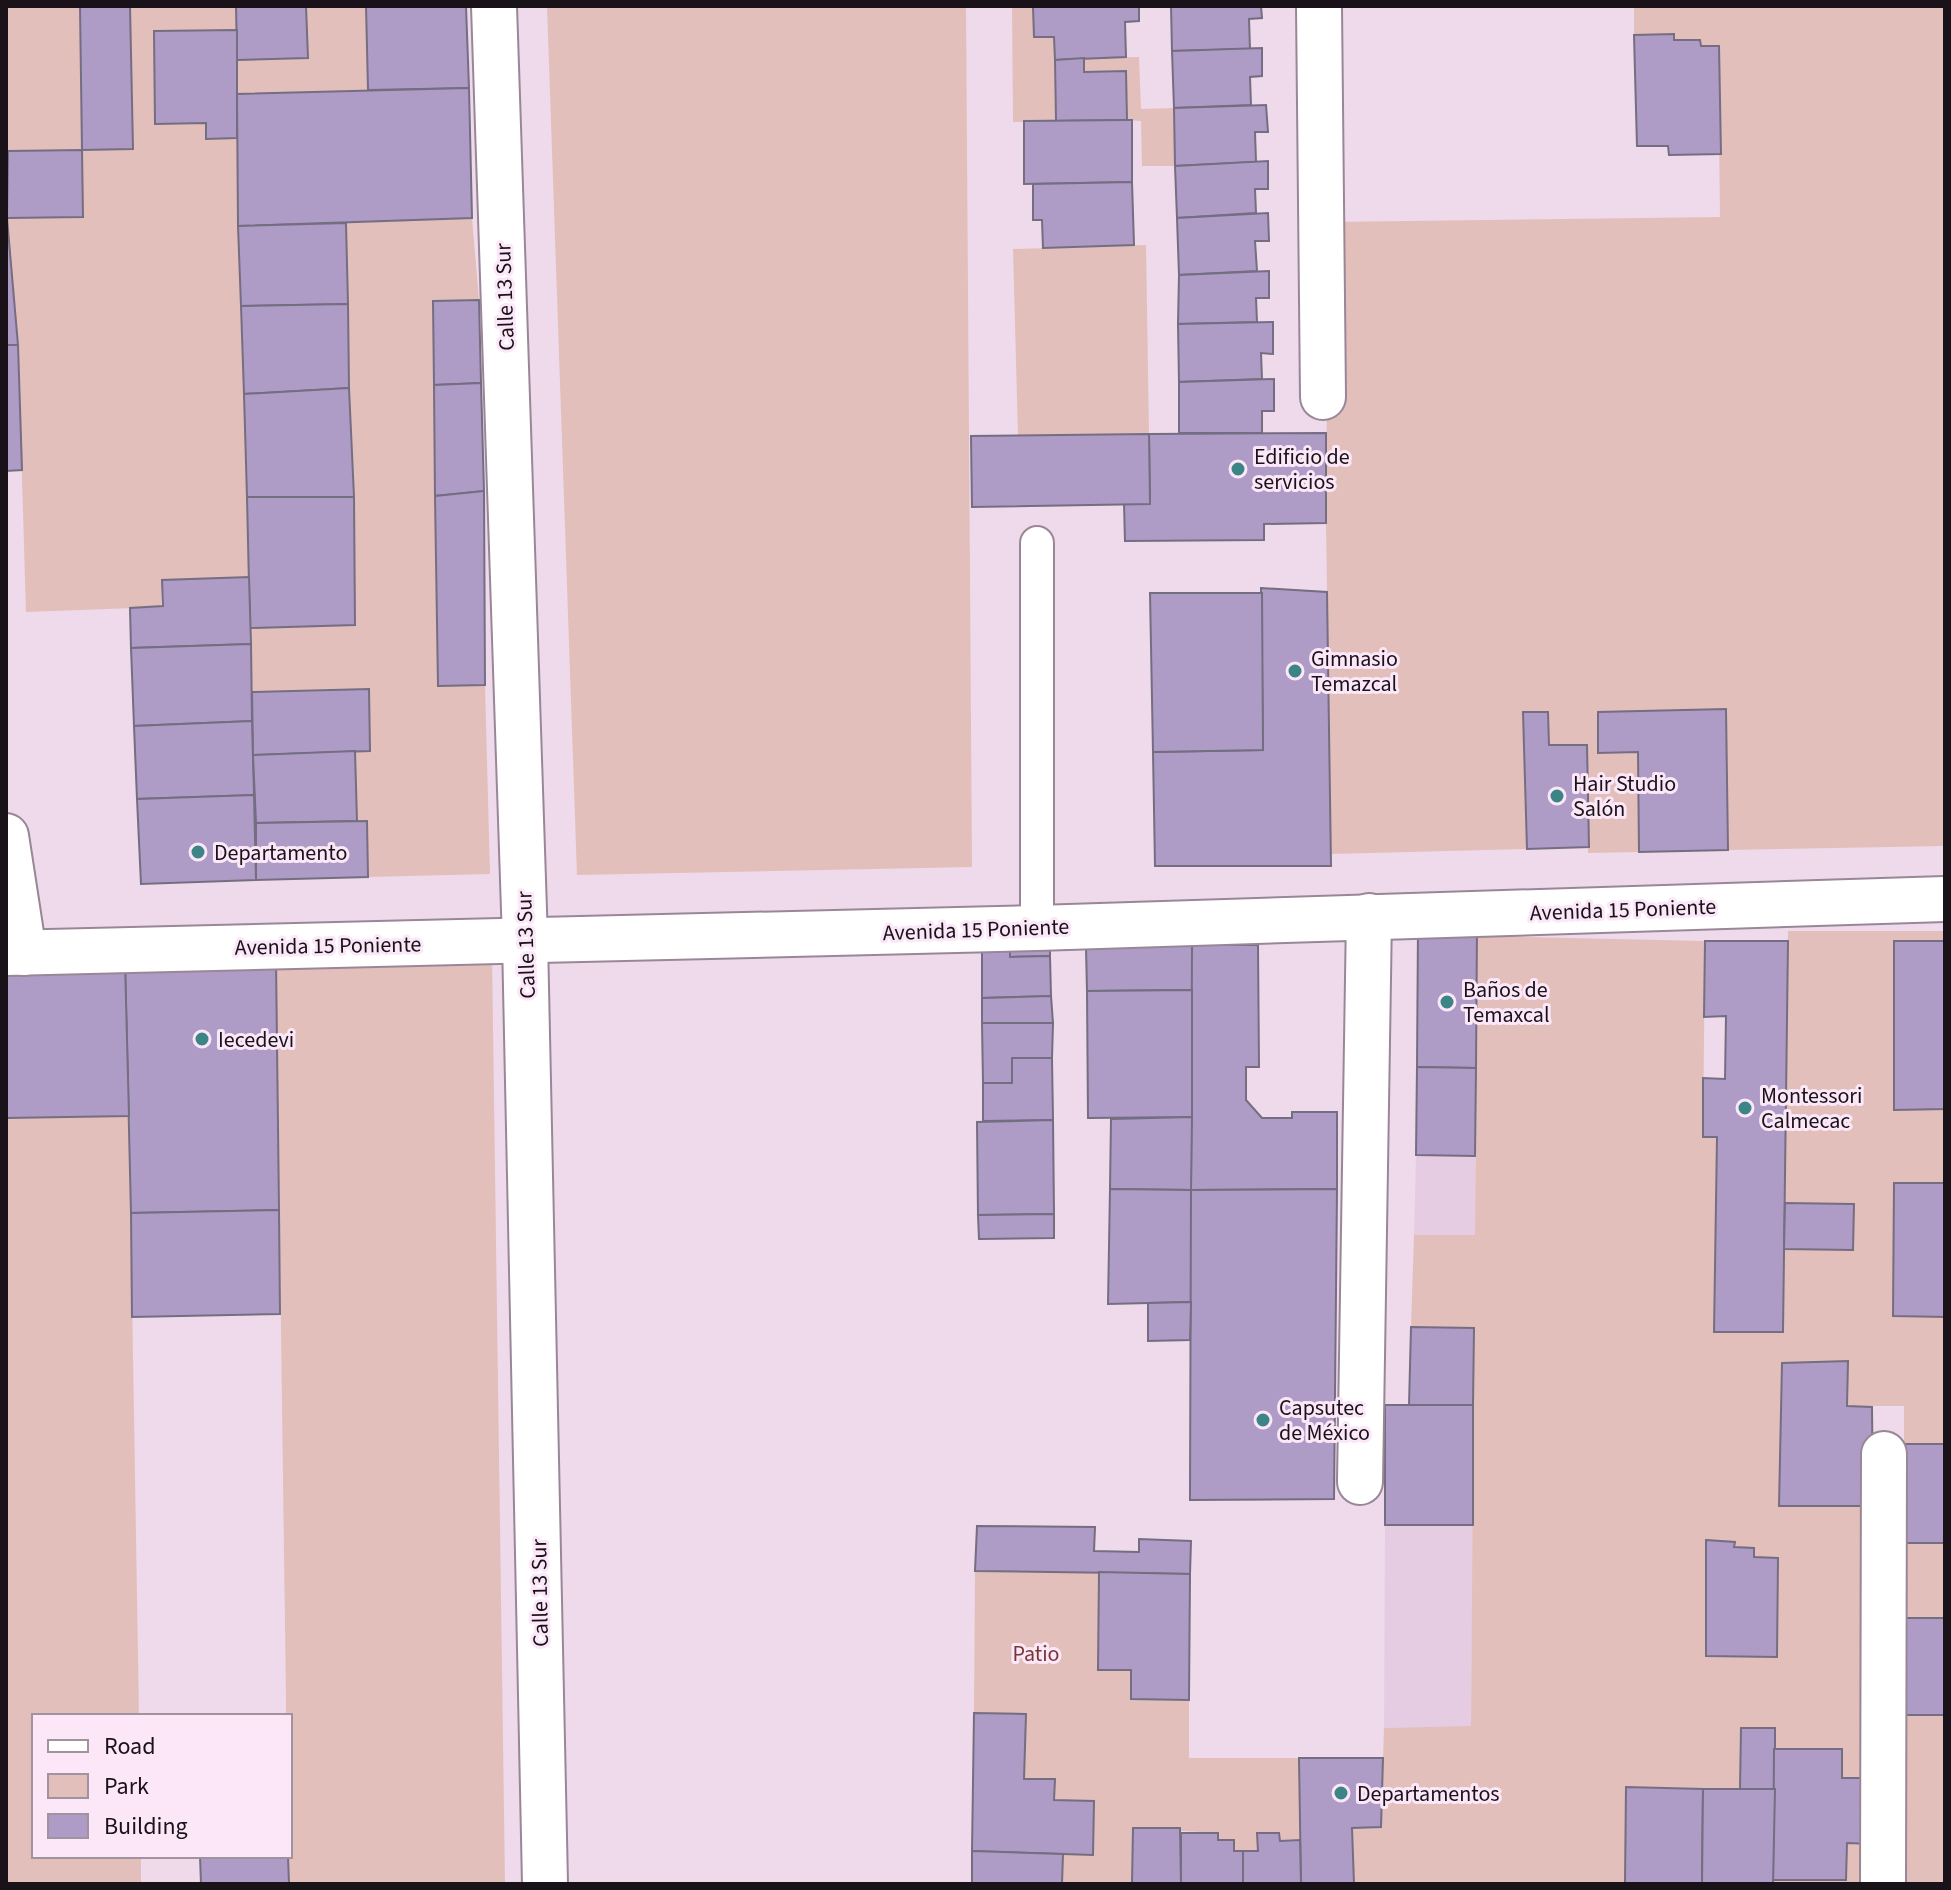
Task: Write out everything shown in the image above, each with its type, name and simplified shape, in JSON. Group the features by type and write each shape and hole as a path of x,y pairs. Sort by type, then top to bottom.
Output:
{"street":[{"name":"Calle 13 Sur","path":"494,6 525,940 545,1884"},
{"path":"1319,6 1323,397"},
{"path":"6,836 15,953"},
{"name":"Avenida 15 Poniente","path":"15,953 1037,928 1945,899"},
{"path":"1360,1482 1369,916"},
{"path":"1883,1884 1884,1454"}],"lane":[{"path":"1037,543 1037,928"}],"shaded area":[{"path":"1416,1155 1475,1156 1475,1236 1414,1235"},
{"path":"1385,1525 1473,1525 1471,1727 1384,1728"}],"green space":[{"path":"6,6 80,6 83,150 133,148 130,6 236,6 237,30 154,31 155,123 206,123 206,139 237,138 249,577 162,580 161,607 26,612 18,345 6,218","holes":["8,151 82,151 82,217 8,218"]},
{"path":"306,6 366,6 368,90 237,94 237,60 307,58"},
{"path":"547,6 966,6 972,867 577,875"},
{"path":"1012,6 1060,6 1033,8 1034,37 1054,37 1056,121 1013,122"},
{"path":"1634,6 1945,6 1945,846 1728,850 1726,709 1598,712 1599,753 1638,752 1639,852 1588,853 1587,745 1549,745 1548,713 1524,712 1527,849 1331,854 1326,523 1328,222 1720,217 1718,46 1701,46 1700,40 1674,40 1674,34 1634,35"},
{"path":"1139,57 1141,109 1174,108 1175,166 1142,166 1141,121 1127,120 1126,72 1084,72 1084,58"},
{"path":"472,218 479,300 433,302 438,686 485,685 490,874 368,877 367,821 357,821 355,751 368,689 252,692 250,628 355,625 346,223"},
{"path":"1146,245 1149,434 1018,436 1013,249"},
{"path":"1788,931 1945,931 1945,941 1894,942 1894,1109 1945,1109 1945,1183 1894,1184 1893,1316 1945,1317 1945,1444 1904,1444 1904,1406 1847,1406 1847,1362 1782,1363 1779,1506 1873,1506 1873,1778 1842,1778 1842,1749 1774,1749 1740,1789 1626,1787 1625,1884 1354,1884 1352,1828 1381,1827 1384,1728 1471,1726 1474,1329 1411,1327 1414,1235 1475,1235 1477,936 1705,941 1703,1136 1717,1137 1714,1332 1783,1332 1784,1249 1852,1250 1854,1204 1785,1203","holes":["1706,1541 1734,1542 1734,1547 1754,1548 1754,1557 1778,1558 1777,1657 1706,1655"]},
{"path":"492,955 505,1884 289,1884 289,1858 292,1858 292,1714 286,1714 276,960"},
{"path":"129,1116 139,1714 32,1714 32,1858 141,1858 141,1884 6,1884 6,1118"},
{"path":"1902,1543 1945,1543 1945,1618 1901,1618"},
{"name":"Patio","path":"975,1571 1099,1572 1099,1669 1131,1670 1131,1699 1189,1700 1189,1758 1299,1758 1300,1840 1280,1841 1278,1833 1257,1833 1258,1851 1234,1851 1218,1840 1218,1833 1133,1828 1132,1884 1062,1884 1063,1854 1093,1854 1094,1801 1054,1800 1055,1779 1024,1779 1026,1714 974,1713"},
{"path":"1899,1715 1945,1715 1945,1884 1890,1884"},
{"path":"1847,1843 1872,1844 1871,1884 1773,1884 1773,1880 1846,1880"}],"building":[{"path":"80,6 130,6 133,149 82,150"},
{"path":"236,6 306,6 308,58 237,60"},
{"path":"366,6 466,6 469,88 368,90"},
{"path":"1139,6 1139,21 1125,22 1126,57 1055,60 1054,37 1034,37 1033,7"},
{"path":"1171,6 1261,6 1262,18 1249,19 1250,49 1172,51"},
{"path":"237,30 237,138 206,139 206,123 155,124 154,31"},
{"path":"1674,34 1674,40 1700,40 1701,46 1719,46 1721,154 1669,155 1668,146 1637,146 1634,35"},
{"path":"1262,48 1262,76 1250,77 1251,105 1174,108 1172,51"},
{"path":"1084,58 1084,72 1126,71 1127,120 1056,121 1055,60"},
{"path":"469,88 472,218 238,226 237,94"},
{"path":"1266,105 1268,132 1255,132 1256,162 1175,166 1174,108"},
{"path":"1132,120 1132,182 1024,184 1024,121"},
{"path":"82,150 83,217 7,218 8,151"},
{"path":"1268,161 1268,189 1255,189 1256,213 1177,218 1175,166"},
{"path":"1132,182 1134,245 1043,248 1042,220 1033,220 1033,184"},
{"path":"1268,213 1269,241 1255,241 1257,271 1179,275 1177,218"},
{"path":"7,218 18,345 6,345"},
{"path":"346,223 348,304 241,306 238,226"},
{"path":"1269,271 1269,298 1256,298 1257,322 1178,324 1179,275"},
{"path":"479,300 481,383 434,385 433,301"},
{"path":"348,304 349,388 244,394 241,306"},
{"path":"1273,322 1273,354 1261,353 1262,379 1179,382 1178,324"},
{"path":"6,345 18,345 22,470 6,471"},
{"path":"1274,379 1274,411 1262,411 1262,433 1179,433 1179,382"},
{"path":"481,383 484,491 435,496 434,385"},
{"path":"349,388 354,497 247,497 244,394"},
{"name":"Edificio de servicios","path":"1326,433 1326,523 1264,524 1264,540 1125,541 1124,504 1150,504 1149,434"},
{"path":"1149,434 1150,504 972,507 971,436"},
{"path":"484,491 485,685 438,686 435,496"},
{"path":"247,497 354,497 355,625 250,628"},
{"path":"249,577 251,644 131,648 130,608 163,606 162,580"},
{"name":"Gimnasio Temazcal","path":"1261,588 1327,592 1331,866 1155,866 1153,752 1263,750"},
{"path":"1150,593 1262,593 1263,750 1153,752"},
{"path":"251,644 252,721 134,726 131,648"},
{"path":"369,689 370,751 253,755 252,692"},
{"path":"1726,709 1728,850 1639,852 1638,752 1598,753 1598,712"},
{"name":"Hair Studio Salón","path":"1523,712 1548,712 1549,745 1587,745 1589,847 1527,849"},
{"name":"Departamento","path":"252,721 254,795 137,799 134,726"},
{"path":"355,751 357,821 256,823 253,755"},
{"name":"Departamento","path":"254,795 256,880 141,884 137,799"},
{"path":"367,821 368,877 256,880 256,823"},
{"name":"Baños de Temaxcal","path":"1418,928 1477,928 1476,1068 1417,1067"},
{"path":"1050,938 1050,956 1010,957 1010,939"},
{"path":"982,939 1010,939 1010,957 1050,956 1051,996 982,998"},
{"name":"Montessori Calmecac","path":"1705,941 1788,941 1783,1332 1714,1332 1717,1137 1703,1137 1703,1078 1725,1079 1726,1016 1704,1017"},
{"path":"1894,941 1945,941 1945,1109 1894,1110"},
{"path":"1192,945 1192,990 1087,991 1086,948"},
{"path":"1192,945 1258,945 1259,1067 1246,1067 1246,1100 1262,1118 1292,1118 1292,1112 1337,1112 1337,1189 1191,1190"},
{"name":"Iecedevi","path":"276,960 279,1210 131,1213 125,963"},
{"path":"125,963 129,1116 6,1118 6,966"},
{"path":"1192,990 1192,1117 1088,1118 1087,991"},
{"path":"1051,996 1053,1023 982,1023 982,998"},
{"path":"982,1023 1053,1023 1052,1058 1012,1058 1012,1083 983,1083"},
{"path":"1012,1058 1052,1058 1053,1120 983,1121 983,1083 1012,1083"},
{"path":"1417,1067 1476,1068 1475,1156 1416,1155"},
{"path":"1192,1117 1191,1190 1110,1189 1111,1119"},
{"path":"1053,1120 1054,1214 978,1215 977,1122"},
{"path":"1894,1183 1945,1183 1945,1317 1893,1316"},
{"path":"1110,1189 1191,1190 1191,1302 1108,1304"},
{"name":"Capsutec de México","path":"1337,1189 1334,1499 1190,1500 1191,1190"},
{"path":"1785,1203 1854,1204 1853,1250 1784,1249"},
{"path":"279,1210 280,1314 132,1317 131,1213"},
{"path":"1054,1214 1054,1238 979,1239 978,1215"},
{"path":"1191,1302 1190,1340 1148,1341 1148,1303"},
{"path":"1411,1327 1474,1328 1473,1405 1409,1406"},
{"path":"1848,1361 1847,1406 1872,1407 1873,1506 1779,1506 1782,1363"},
{"path":"1385,1405 1473,1405 1473,1525 1385,1525"},
{"path":"1904,1444 1945,1444 1945,1543 1902,1543"},
{"path":"977,1526 1095,1527 1094,1551 1139,1552 1139,1539 1191,1541 1190,1574 975,1571"},
{"path":"1706,1540 1735,1542 1734,1547 1754,1548 1754,1557 1778,1558 1777,1657 1706,1656"},
{"path":"1099,1572 1190,1574 1189,1700 1131,1699 1131,1670 1098,1670"},
{"path":"1901,1618 1945,1618 1945,1715 1899,1715"},
{"path":"974,1713 1026,1714 1024,1779 1055,1779 1054,1800 1094,1801 1093,1855 972,1851"},
{"path":"1741,1728 1775,1728 1775,1789 1740,1789"},
{"path":"1774,1749 1842,1749 1842,1778 1873,1778 1872,1844 1847,1843 1846,1880 1773,1880"},
{"name":"Departamentos","path":"1299,1758 1383,1758 1381,1827 1352,1828 1354,1884 1301,1884"},
{"path":"1626,1787 1703,1789 1702,1884 1625,1884"},
{"path":"1703,1789 1775,1789 1773,1884 1702,1884"},
{"path":"1133,1828 1180,1828 1181,1884 1132,1884"},
{"path":"1181,1833 1218,1833 1218,1840 1234,1840 1234,1851 1243,1851 1243,1884 1181,1884"},
{"path":"1257,1833 1279,1833 1280,1841 1300,1840 1301,1884 1243,1884 1243,1851 1258,1851"},
{"path":"972,1851 1063,1854 1062,1884 972,1884"},
{"path":"200,1858 288,1858 289,1884 201,1884"}],"place":[{"name":"Edificio de servicios","path":"1238,469"},
{"name":"Gimnasio Temazcal","path":"1295,671"},
{"name":"Hair Studio Salón","path":"1557,796"},
{"name":"Departamento","path":"198,852"},
{"name":"Baños de Temaxcal","path":"1447,1002"},
{"name":"Iecedevi","path":"202,1039"},
{"name":"Montessori Calmecac","path":"1745,1108"},
{"name":"Capsutec de México","path":"1263,1420"},
{"name":"Departamentos","path":"1341,1793"}]}
